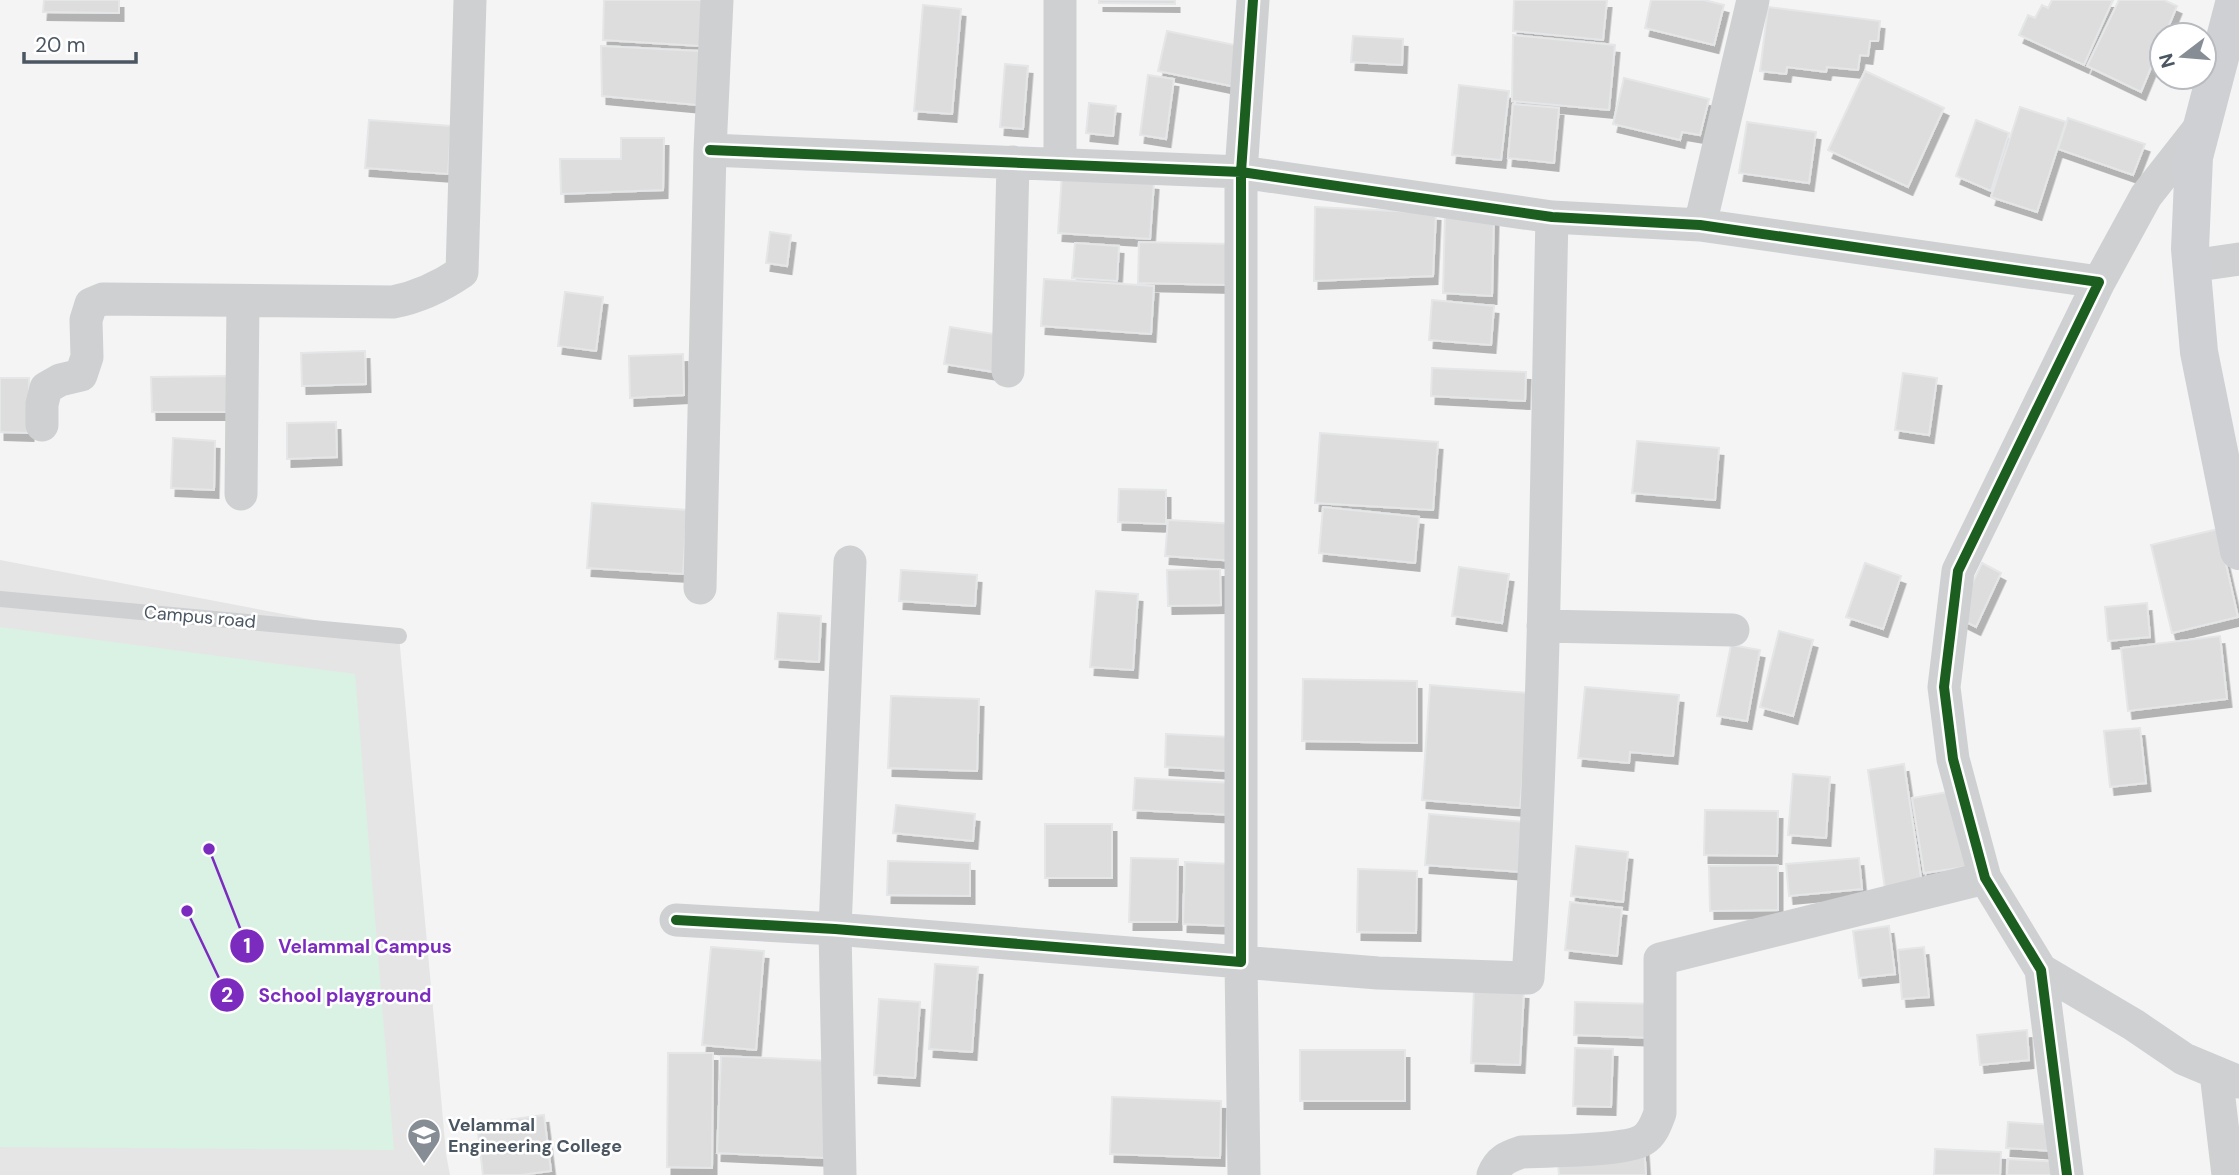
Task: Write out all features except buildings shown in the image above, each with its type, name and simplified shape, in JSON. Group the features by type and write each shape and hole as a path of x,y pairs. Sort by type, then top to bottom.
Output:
{"main road":[{"path":"2235,0 2194,157 2190,249 2199,352 2237,532"}],"street":[{"path":"42,425 42,404 46,388 60,380 81,375 87,357 86,320 91,304 103,299 393,302 439,288 462,272 470,0"},
{"path":"700,588 710,150 717,0"},
{"path":"1060,0 1060,164"},
{"path":"1244,1175 1241,962 1241,172 1253,0"},
{"path":"1700,225 1753,0"},
{"path":"2067,1175 2041,970 1985,878 1953,759 1944,687 1958,571 2099,282 2146,196 2205,121"},
{"path":"710,150 1241,172 1552,218 1700,225 2099,282"},
{"path":"1008,372 1013,162"},
{"path":"676,920 835,929 1378,973 1528,978 1534,888 1543,626 1552,218"},
{"path":"2191,266 2239,259"},
{"path":"241,495 243,300"},
{"path":"834,1175 835,929 849,562"},
{"path":"1543,626 1733,630"},
{"path":"1493,1175 1497,1165 1505,1157 1522,1152 1626,1146 1643,1140 1653,1130 1660,1113 1660,959 1985,878"},
{"path":"2041,970 2134,1025 2184,1059 2228,1078 2228,1175"}],"lane":[{"name":"Campus road","path":"0,599 399,636"}],"shaded area":[{"path":"0,560 399,636 450,1175 0,1175"}],"green space":[{"path":"0,627 355,674 394,1150 0,1147"}],"cycle path":[{"path":"676,920 835,929 1241,962 1241,172 1253,0"},
{"path":"710,150 1241,172 1552,217 1700,225 2099,282 1958,571 1944,687 1953,759 1985,878 2041,970 2067,1175"}],"place":[{"name":"Velammal Campus","path":"209,849"},
{"name":"School playground","path":"187,911"},
{"name":"Velammal Engineering College","path":"424,1165"}]}
